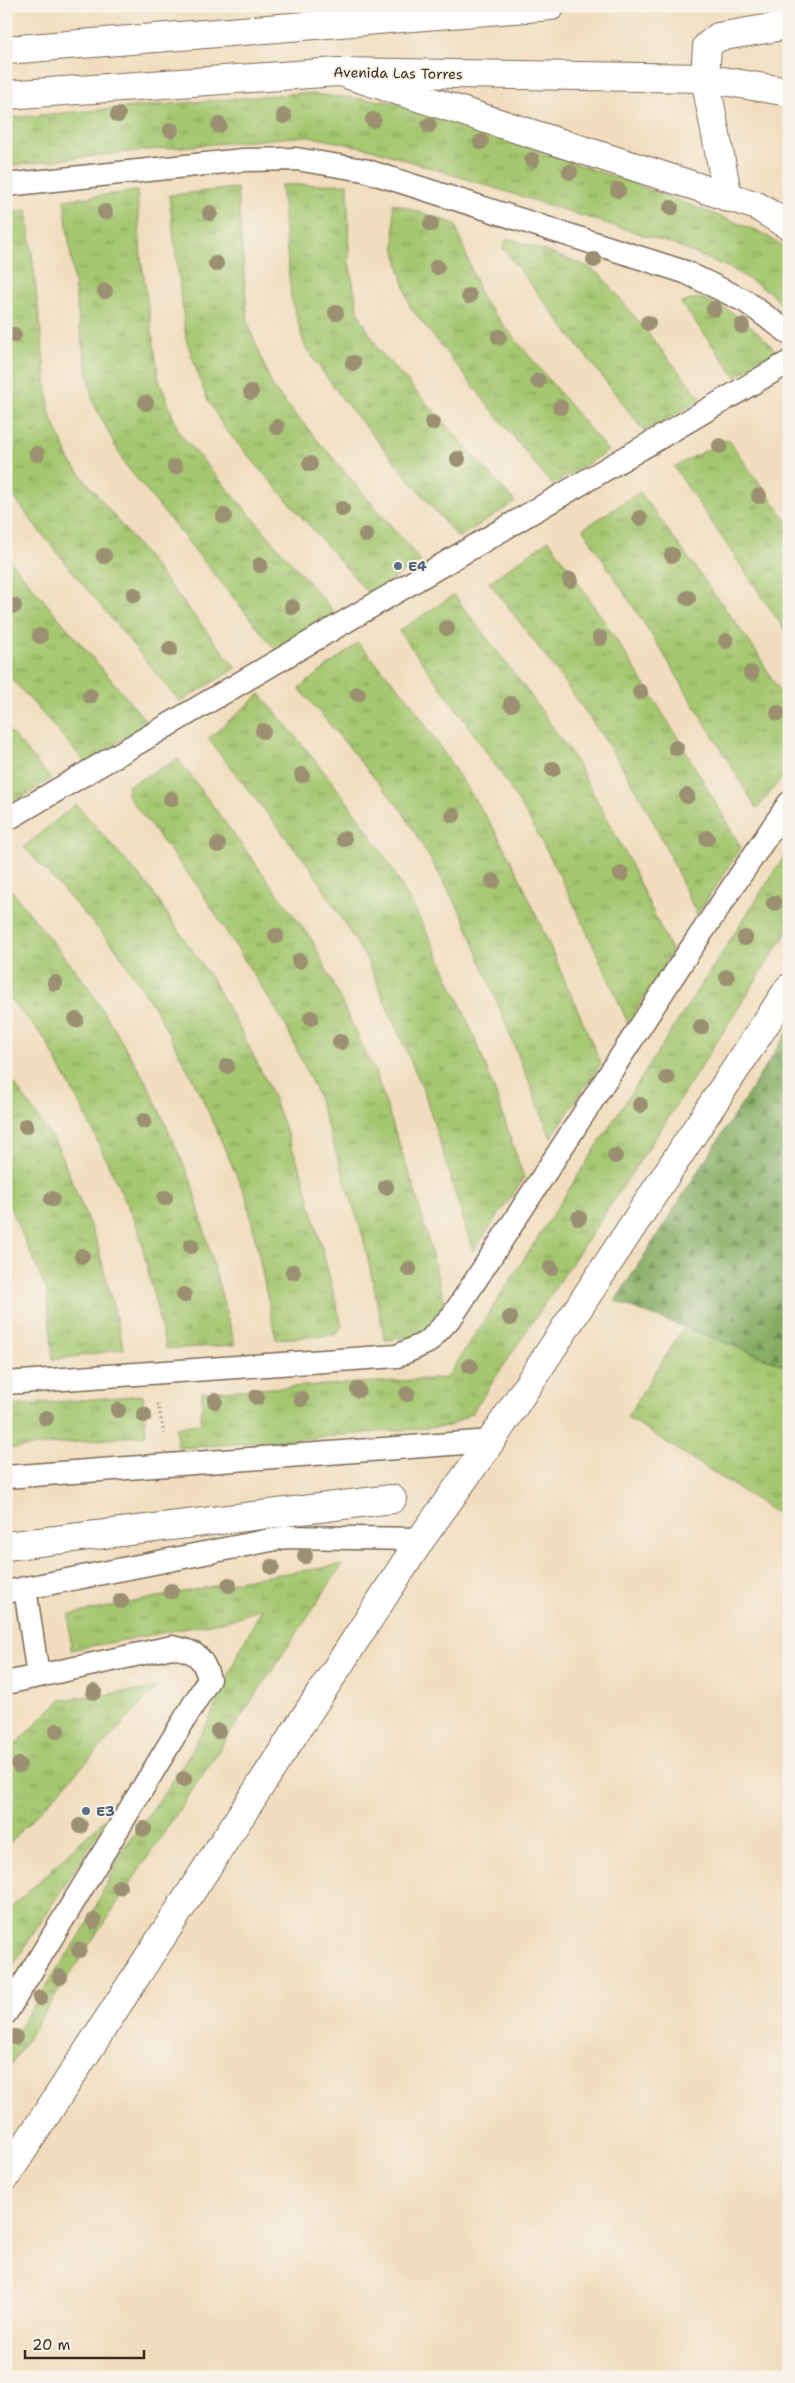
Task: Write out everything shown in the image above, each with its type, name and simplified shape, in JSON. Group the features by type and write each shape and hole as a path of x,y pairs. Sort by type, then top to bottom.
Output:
{"street":[{"path":"6,50 551,6"},
{"path":"728,198 705,78 707,46 718,37 789,25"},
{"path":"338,72 757,206 789,226"},
{"name":"Avenida Las Torres","path":"6,96 338,72 705,78 789,92"},
{"path":"6,2176 421,1539 491,1441 789,988"},
{"path":"6,1546 392,1499"}],"lane":[{"path":"6,185 243,160 296,159 364,170 686,272 745,301 789,334"},
{"path":"6,820 789,362"},
{"path":"6,1383 396,1356 428,1342 453,1315 682,961 789,803"},
{"path":"6,1477 491,1441"},
{"path":"38,1676 16,1590 286,1537 421,1539"},
{"path":"6,1683 172,1647 190,1650 204,1663 209,1679 6,2012"}],"path":[{"path":"152,1374 170,1465"}],"green space":[{"path":"301,93 394,102 641,186 758,231 789,249 789,312 768,291 732,269 675,245 371,149 307,136 147,150 6,166 6,118"},
{"path":"348,184 349,262 359,314 378,349 515,502 458,538 341,397 305,347 291,297 281,185"},
{"path":"237,188 248,324 273,388 421,561 369,594 225,429 206,397 186,339 169,195"},
{"path":"137,191 141,258 159,379 179,433 335,613 279,654 124,463 93,402 80,331 64,200"},
{"path":"393,203 455,224 482,299 608,451 552,485 410,307 395,251"},
{"path":"27,210 50,414 70,461 236,668 180,702 41,533 10,492 6,478 6,211"},
{"path":"508,238 587,266 601,275 702,400 644,431 502,247"},
{"path":"698,298 732,312 741,318 776,351 736,377 681,303"},
{"path":"728,439 789,524 789,636 674,467"},
{"path":"640,492 756,651 789,709 789,768 757,809 660,648 583,529"},
{"path":"549,540 649,691 741,848 697,915 651,817 634,786 564,682 489,582"},
{"path":"6,556 148,723 86,763 6,672"},
{"path":"454,595 534,700 577,763 624,851 672,952 628,1023 574,905 523,808 472,731 399,631"},
{"path":"358,643 407,697 494,829 519,876 601,1063 551,1138 463,916 403,812 299,688"},
{"path":"260,694 313,757 378,846 437,952 482,1056 524,1178 473,1252 425,1094 367,960 312,870 208,739"},
{"path":"6,727 51,779 6,807"},
{"path":"178,759 312,940 376,1074 418,1201 444,1302 425,1335 385,1340 363,1236 317,1094 286,1026 199,888 127,795 128,786"},
{"path":"76,804 149,887 213,981 269,1087 303,1176 342,1325 337,1335 276,1339 247,1199 199,1091 157,1012 117,950 24,847"},
{"path":"789,849 789,929 655,1138 472,1413 449,1426 178,1448 176,1428 201,1423 202,1392 447,1378"},
{"path":"6,884 87,985 148,1085 191,1181 235,1345 166,1349 139,1231 86,1116 45,1039 6,995"},
{"path":"789,1030 789,1367 615,1301"},
{"path":"6,1071 58,1147 97,1243 124,1349 53,1360 47,1291 6,1198"},
{"path":"684,1327 789,1367 789,1521 627,1417"},
{"path":"143,1395 146,1435 6,1449 6,1406"},
{"path":"342,1565 6,2072 6,2047 87,1925 123,1849 171,1784 208,1722 238,1654 262,1608 230,1620 71,1650 69,1615 253,1578"},
{"path":"157,1688 6,1847 6,1754 60,1700"},
{"path":"111,1813 6,1976 6,1913"}],"place":[{"name":"E4","path":"398,566"},
{"name":"E3","path":"86,1811"}]}
